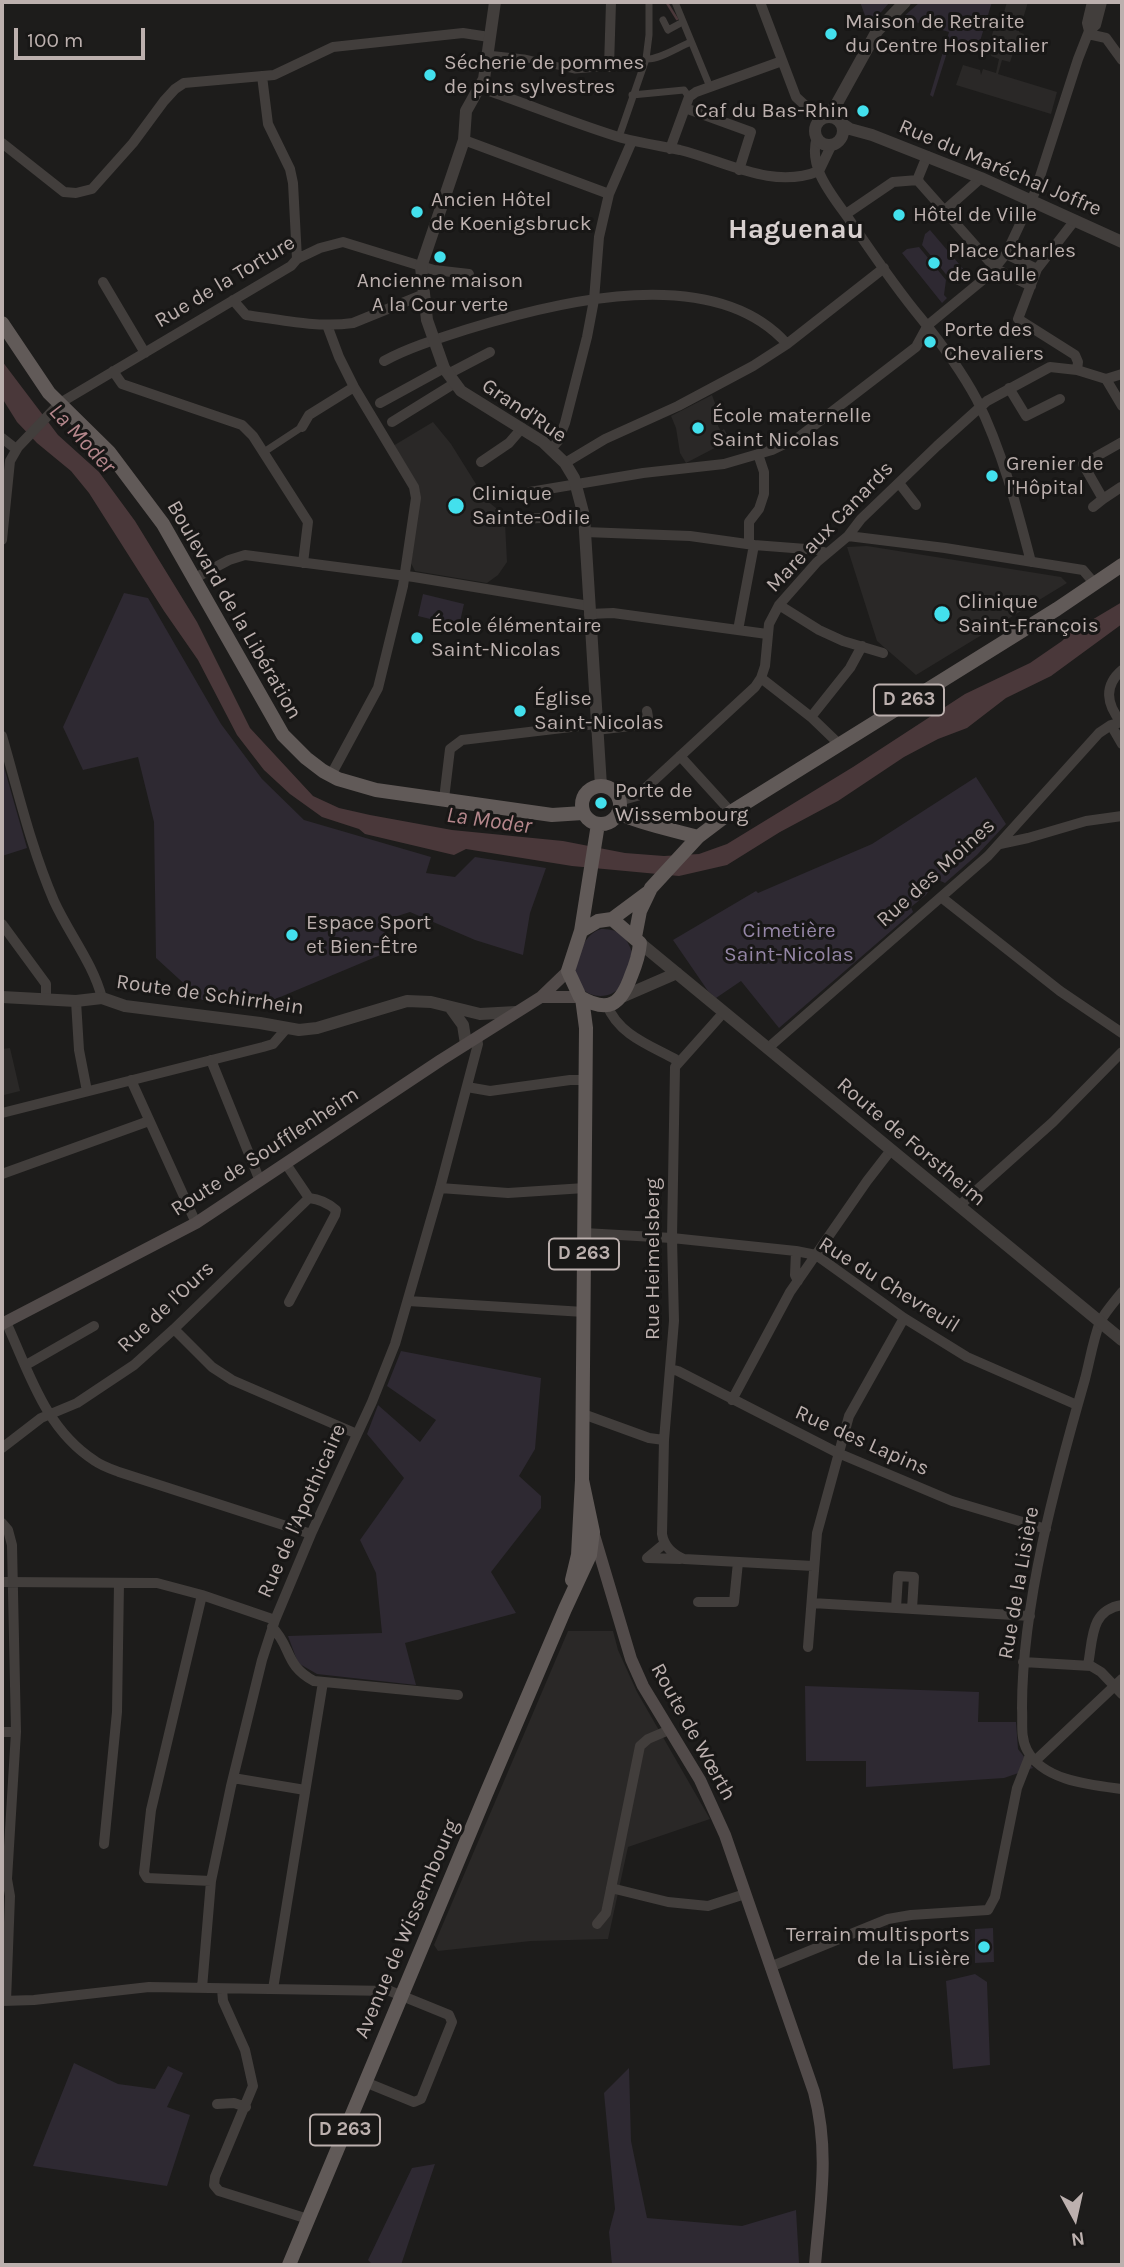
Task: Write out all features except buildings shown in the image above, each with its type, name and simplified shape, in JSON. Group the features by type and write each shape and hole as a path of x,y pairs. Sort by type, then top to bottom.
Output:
{"main road":[{"name":"Boulevard de la Libération","path":"2,323 49,393 109,452 163,524 283,735 306,758 331,775 376,790 552,815 583,813"},
{"name":"D 263","path":"610,919 649,890 692,842 731,813 1122,565"},
{"path":"619,807 610,822 597,824 583,813 582,801 584,795 594,787 601,786 612,790 619,807 640,824 673,829 692,842"},
{"path":"581,998 568,971 581,931 597,824"},
{"path":"586,1028 607,1005 624,996 639,955 637,940 610,919 587,890"},
{"name":"D 263","path":"637,940 649,890"},
{"path":"581,931 598,921 610,919"},
{"name":"Route de Soufflenheim","path":"4,1323 196,1223 541,997 568,971"},
{"path":"541,997 581,998 607,1005"},
{"name":"Avenue de Wissembourg","path":"565,1609 579,1583 584,1561 580,1515 586,1028 581,998"},
{"name":"Avenue de Wissembourg","path":"289,2265 584,1561 593,1532 582,1480"},
{"name":"Route de Wœrth","path":"593,1532 631,1659 643,1686 700,1780 713,1808 811,2084 821,2127 824,2171 815,2265"},
{"path":"584,1561 605,1575"},
{"path":"579,1583 584,1576 591,1573 605,1575"}],"street":[{"path":"449,375 427,320 422,295 421,267 464,140 463,122 466,111 483,82 495,2"},
{"path":"487,54 524,58 575,70 608,67 611,2"},
{"path":"620,134 646,59 649,2"},
{"path":"675,2 682,27 710,87"},
{"path":"760,2 798,100 823,118 831,117 840,122"},
{"path":"905,2 883,25 836,105 816,126 817,137 813,154 831,194 944,346 980,407 1008,480 1031,562"},
{"path":"1089,32 1087,23 1093,2"},
{"path":"512,495 643,473 724,464 758,454 799,437 916,347 928,325 996,269 1006,254 1032,201 1078,59 1089,32 1096,25 1102,2"},
{"path":"649,17 661,18 668,30 682,27"},
{"path":"1089,32 1106,38 1122,60"},
{"path":"2,143 64,192 92,190 175,89 190,82 274,75 333,47 463,33 489,37"},
{"path":"646,59 655,60 666,52 691,42"},
{"path":"670,149 690,97 696,92 782,61"},
{"path":"261,76 268,124 290,169 293,183 297,259"},
{"path":"483,82 486,89 492,92 632,141 670,149 739,170 776,176 807,175 819,171 843,131 836,105"},
{"path":"632,95 684,90 690,97"},
{"path":"685,108 751,132 739,170"},
{"name":"Rue du Maréchal Joffre","path":"840,122 850,129 981,178 1122,242"},
{"path":"817,137 823,143 836,142 848,135 862,132"},
{"path":"464,140 609,194"},
{"path":"552,448 565,423 587,337 594,300 598,237 609,194 632,141"},
{"path":"918,180 927,156"},
{"path":"945,210 981,178"},
{"path":"918,180 996,269 1031,286"},
{"path":"845,214 893,182 918,180"},
{"path":"1075,220 1037,269 1018,319 1073,354 1078,360 1077,370"},
{"name":"Rue de la Torture","path":"20,446 60,403 291,266 297,259 327,244 343,242 421,267 469,274"},
{"path":"1006,254 1037,269"},
{"path":"565,463 605,439 660,415 753,366 787,344 884,268"},
{"path":"103,282 145,353"},
{"path":"384,361 434,340 514,315 633,294 685,297 724,306 760,319 787,344"},
{"path":"233,300 246,315 327,324 353,323 422,295"},
{"path":"327,324 354,387 414,486 416,498 403,576 378,688 331,775"},
{"path":"380,403 449,375 490,352"},
{"name":"Mare aux Canards","path":"761,678 765,666 769,624 779,605 826,553 848,536 861,519 980,407 1048,367 1077,370 1106,379"},
{"path":"113,372 122,384 242,425 253,436 308,522 303,563"},
{"path":"1122,374 1106,379 1122,406"},
{"path":"392,422 449,375"},
{"name":"Grand'Rue","path":"449,375 470,397 552,448 565,463 576,485 584,516 601,786"},
{"path":"264,452 302,427 309,415 354,387"},
{"path":"1009,388 1026,416 1060,399"},
{"path":"481,462 509,443 522,428"},
{"path":"2,438 20,446 10,461 4,480 2,540"},
{"path":"1103,499 1083,464 1122,442"},
{"path":"738,630 748,587 752,545 749,522 759,509 764,495 764,472 758,454"},
{"path":"899,483 916,505"},
{"path":"1093,507 1122,487"},
{"path":"520,519 584,516"},
{"path":"585,532 690,536 752,545 819,550 826,553"},
{"path":"848,536 1083,570 1095,584"},
{"path":"195,578 229,560 245,555 403,576 589,610 768,634"},
{"path":"779,605 819,630 883,653"},
{"path":"811,717 850,668 862,646"},
{"path":"1122,670 1112,680 1108,693 1122,744"},
{"path":"619,807 637,796 755,687 761,678 811,717 839,744"},
{"path":"444,799 450,749 462,740 639,725 648,718 648,711"},
{"name":"Rue des Moines","path":"768,1048 1000,844 1099,733 1118,723"},
{"path":"2,736 34,848 51,891 93,974 102,998"},
{"path":"680,756 731,813"},
{"path":"1000,844 1086,821 1122,816"},
{"path":"941,897 1060,991 1122,1033"},
{"path":"2,924 46,984 46,999"},
{"name":"Route de Forstheim","path":"637,940 1122,1340"},
{"path":"624,996 677,972"},
{"name":"Route de Schirrhein","path":"2,997 76,1001 102,998 125,1006 299,1030 317,1028 407,1001 431,1002 480,1014 516,1012"},
{"path":"76,1001 79,1051 87,1091"},
{"path":"607,1005 614,1019 626,1032 675,1059 677,1064 724,1012"},
{"path":"450,1007 476,1038"},
{"path":"470,1012 476,1038"},
{"path":"2,1112 273,1044 286,1029"},
{"name":"Rue de l'Apothicaire","path":"202,1988 211,1881 233,1778 274,1623 395,1344 467,1087 478,1044 476,1038"},
{"path":"959,1206 1054,1122 1122,1052"},
{"path":"211,1060 260,1181"},
{"name":"Rue Heimelsberg","path":"665,1543 662,1534 664,1440 674,1321 672,1238 674,1073 677,1064"},
{"path":"131,1080 196,1223"},
{"path":"467,1087 490,1091 586,1080"},
{"path":"2,1174 149,1121"},
{"path":"732,1400 798,1281 891,1150"},
{"path":"286,1164 309,1198 317,1199 336,1210 289,1302"},
{"path":"440,1188 508,1193 585,1188"},
{"name":"Rue de l'Ours","path":"2,1448 48,1414 77,1404 122,1373 174,1329 309,1198"},
{"name":"Rue du Chevreuil","path":"584,1233 672,1238 816,1255 904,1318 967,1357 1077,1405"},
{"path":"796,1251 795,1275 798,1281"},
{"name":"Rue de la Lisière","path":"1033,1758 1023,1739 1023,1662 1046,1529 1101,1321 1122,1292"},
{"path":"408,1301 584,1312"},
{"path":"808,1647 817,1533 838,1453 849,1416 904,1318"},
{"path":"4,1323 48,1414 68,1439 95,1461 119,1472 311,1534"},
{"path":"26,1365 94,1326"},
{"path":"174,1329 212,1367 232,1381 357,1434"},
{"name":"Rue des Lapins","path":"670,1369 838,1453 951,1501 1046,1529"},
{"path":"583,1414 649,1438 664,1440"},
{"path":"2,1523 11,1537 7,1582 16,1731 4,1881 10,1896 4,2001 149,1987 390,1991 452,2018 421,2099 414,2102 365,2082"},
{"path":"684,1559 675,1555 665,1543 647,1558 813,1566"},
{"path":"698,1602 734,1602 738,1562"},
{"path":"896,1608 898,1576 914,1577 912,1609"},
{"path":"7,1582 157,1583 202,1595 274,1623 293,1665 314,1681 458,1695"},
{"path":"104,1844 117,1712 119,1583"},
{"path":"202,1595 151,1810 144,1873 147,1878 211,1881"},
{"path":"811,1603 1030,1616"},
{"path":"1088,1665 1099,1617 1108,1609 1122,1605"},
{"path":"770,1967 888,1919 988,1910 995,1897 1017,1788 1033,1758 1120,1686 1088,1665 1023,1662"},
{"path":"273,1989 323,1682"},
{"path":"597,1924 606,1913 640,1746 648,1739 669,1730"},
{"path":"2,1732 16,1731"},
{"path":"1033,1758 1047,1770 1062,1776 1093,1785 1122,1789"},
{"path":"233,1778 305,1790"},
{"path":"611,1888 668,1902 708,1906 745,1894"},
{"path":"222,1989 223,2001 241,2038 253,2086 215,2177 216,2188 308,2219"},
{"path":"217,2104 234,2103 246,2107"}],"shaded area":[{"path":"1007,2 1028,2 1019,32 1024,34 1019,51 1014,50 1010,62 1002,60 998,74 1057,92 1051,114 956,85 963,65 980,70 981,75 983,69 996,73 999,59 991,56 994,44 990,42 995,25 1000,26"},
{"path":"2,361 58,435 99,472 135,521 197,622 250,728 313,796 339,808 452,830 563,841 625,853 664,856 699,854 727,844 965,694 1030,663 1070,633 1122,602 1122,624 1051,676 1006,698 967,728 938,739 904,757 838,801 780,832 727,865 679,876 572,866 466,849 454,855 365,834 359,829 322,817 290,794 264,770 237,735 198,660 89,493 71,471 37,443 17,422 2,398"},
{"name":"École maternelle Saint Nicolas","path":"712,395 717,409 713,412 720,418 718,426 721,431 724,429 730,440 686,463 680,453 671,416"},
{"name":"Clinique Sainte-Odile","path":"433,422 451,444 486,500 501,512 505,523 507,562 498,575 487,583 415,571 411,563 420,492 393,446"},
{"name":"Clinique Saint-François","path":"867,546 1061,577 1067,583 916,675 877,641 847,547"},
{"path":"10,1048 20,1091 4,1095 2,1049"},
{"path":"568,1631 613,1631 618,1650 637,1692 710,1819 628,1847 608,1939 531,1941 438,1951 434,1945"}],"green space":[{"path":"860,2 888,2 889,3 869,26"},
{"path":"920,2 992,2 977,51 950,43 933,97 930,95 949,32 902,18"},
{"path":"930,230 971,278 967,282 964,279 949,278 922,245 925,234"},
{"path":"919,247 946,280 944,295 947,298 942,303 902,253 907,249"},
{"path":"124,593 148,598 221,724 262,779 304,820 431,857 426,873 455,877 475,857 546,868 530,913 523,955 475,940 410,912 382,921 390,951 266,1003 202,1000 156,958 154,822 138,757 83,770 63,727"},
{"path":"423,594 464,604 459,626 418,616"},
{"path":"2,760 27,848 2,856"},
{"name":"Cimetière Saint-Nicolas","path":"976,777 1006,824 977,855 945,883 936,879 926,895 911,907 913,912 779,1028 741,981 716,998 708,991 673,940 756,891 758,893 872,844"},
{"path":"601,929 621,934 632,952 618,989 608,995 597,996 586,992 575,972 586,941"},
{"path":"401,1351 541,1378 535,1449 519,1476 541,1496 541,1508 491,1572 516,1613 405,1643 416,1685 317,1674 298,1663 288,1636 382,1633 376,1573 360,1540 404,1478 367,1434 378,1405 420,1442 436,1420 387,1386"},
{"path":"805,1686 979,1692 978,1722 1016,1722 1018,1749 1033,1768 1004,1778 866,1787 866,1761 806,1761"},
{"name":"Terrain multisports de la Lisière","path":"993,1928 994,1962 975,1963 975,1929"},
{"path":"975,1974 987,1982 990,2065 953,2069 946,1981"},
{"path":"74,2063 118,2084 155,2089 168,2066 183,2073 167,2107 190,2115 167,2186 33,2166"},
{"path":"629,2068 631,2141 647,2218 742,2226 796,2210 799,2263 612,2265 609,2232 615,2209 604,2093"},
{"path":"435,2164 401,2265 373,2265 368,2260 412,2168"}],"waterway":[{"path":"667,3 677,19"}],"place":[{"name":"Maison de Retraite du Centre Hospitalier","path":"831,34"},
{"name":"Sécherie de pommes de pins sylvestres","path":"430,75"},
{"name":"Caf du Bas-Rhin","path":"863,111"},
{"name":"Ancien Hôtel de Koenigsbruck","path":"417,212"},
{"name":"Hôtel de Ville","path":"899,215"},
{"name":"Ancienne maison A la Cour verte","path":"440,257"},
{"name":"Place Charles de Gaulle","path":"934,263"},
{"name":"Porte des Chevaliers","path":"930,342"},
{"name":"École maternelle Saint Nicolas","path":"698,428"},
{"name":"Grenier de l'Hôpital","path":"992,476"},
{"name":"Clinique Sainte-Odile","path":"456,506"},
{"name":"Clinique Saint-François","path":"942,614"},
{"name":"École élémentaire Saint-Nicolas","path":"417,638"},
{"name":"Église Saint-Nicolas","path":"520,711"},
{"name":"Porte de Wissembourg","path":"601,803"},
{"name":"Espace Sport et Bien-Être","path":"292,935"},
{"name":"Terrain multisports de la Lisière","path":"984,1947"}],"district":[{"name":"Haguenau","path":"796,230"}],"water label":[{"name":"La Moder","path":"82,439"},
{"name":"La Moder","path":"489,821"}]}
